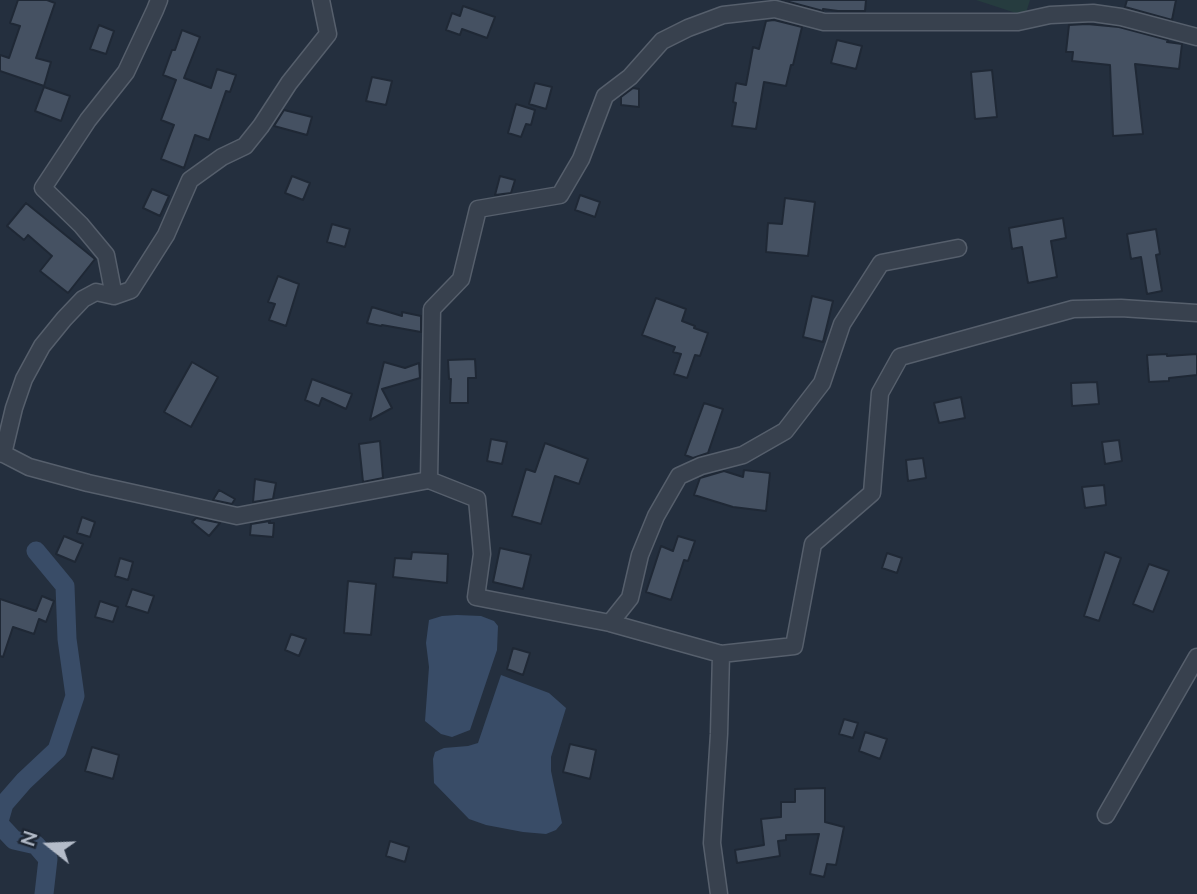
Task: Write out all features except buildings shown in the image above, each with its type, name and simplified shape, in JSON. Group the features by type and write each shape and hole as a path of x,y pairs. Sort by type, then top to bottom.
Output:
{"street":[{"path":"114,296 106,255 82,225 43,188 88,120 126,72 159,0"},
{"path":"321,0 328,34 289,83 245,146 222,157 190,180 166,235 131,290 114,296 96,292 83,299 42,346 24,379 2,453 29,467 76,480 237,516 429,480 477,499 482,554 476,597 610,623 721,654 794,646 813,544 872,493 880,393 900,357 1073,309 1121,308 1197,313"},
{"path":"429,480 432,309 461,279 478,209 560,195 581,159 605,96 630,77 662,41 723,15 775,9 824,22 1018,22 1050,15 1093,13 1121,17 1197,37"},
{"path":"610,623 630,598 640,555 656,516 679,476 701,466 743,455 785,430 822,383 842,324 881,263 958,248"},
{"path":"719,894 712,843 721,654"},
{"path":"1106,816 1197,657"}],"green space":[{"path":"976,0 1030,0 1025,16"}],"water":[{"path":"457,615 481,616 494,621 498,626 497,650 470,730 452,737 441,734 425,721 429,667 426,643 429,620"},
{"path":"501,675 549,693 566,708 551,757 551,771 562,823 556,830 546,834 486,825 469,819 434,783 435,752 478,743"}],"waterway":[{"path":"0,818 4,804 57,750 75,696 67,639 65,586 36,551"},
{"path":"0,825 14,840 36,845 48,859 44,894"}]}
